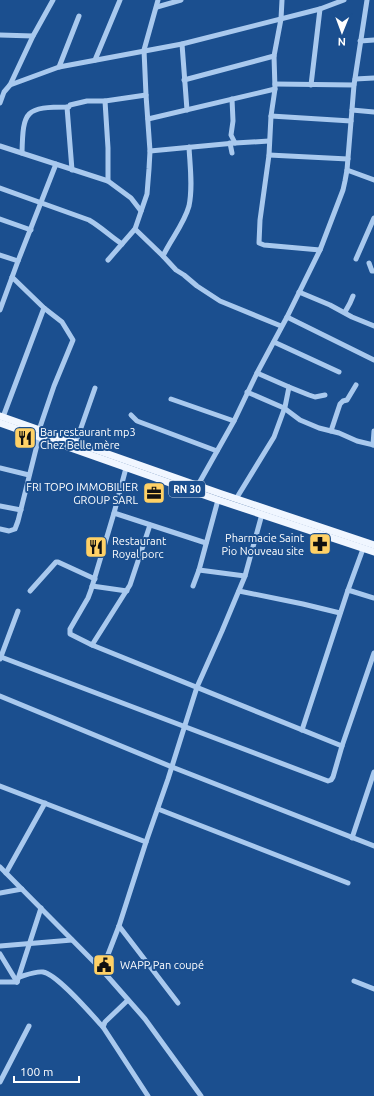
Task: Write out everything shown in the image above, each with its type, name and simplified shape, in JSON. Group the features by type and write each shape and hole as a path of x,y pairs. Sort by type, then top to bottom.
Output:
{"main road":[{"name":"RN 30","path":"1,419 126,468 374,552"},
{"name":"RN 30","path":"39,433 76,442 236,499 374,545"}],"street":[{"path":"0,103 4,92 10,85 33,36 53,0"},
{"path":"95,60 120,0"},
{"path":"108,260 135,229 148,188 150,151 144,50 158,0"},
{"path":"157,7 181,0"},
{"path":"282,0 281,18 274,56 275,87 271,116 269,155 260,220 259,243 264,245 320,250"},
{"path":"10,85 60,67 182,44 320,9 344,0"},
{"path":"198,485 234,421 247,392 287,317 320,250 343,190 348,170 354,82 367,0"},
{"path":"311,85 320,9"},
{"path":"60,67 79,16"},
{"path":"0,35 33,36"},
{"path":"360,41 374,40"},
{"path":"182,44 187,110"},
{"path":"184,80 274,56"},
{"path":"148,119 275,87 354,82 374,78"},
{"path":"22,153 23,130 26,117 30,112 42,108 67,106 87,100 105,101 146,96"},
{"path":"232,99 233,121 230,143 232,153"},
{"path":"105,101 108,148 108,181"},
{"path":"67,106 72,170"},
{"path":"352,110 374,112"},
{"path":"271,116 351,121"},
{"path":"230,143 231,135"},
{"path":"150,151 230,143 270,141"},
{"path":"0,146 108,181 131,198 141,211"},
{"path":"163,256 189,207 191,192 189,147"},
{"path":"269,155 348,159"},
{"path":"0,310 56,164"},
{"path":"348,170 374,180"},
{"path":"0,188 89,220 100,226 111,237 122,244"},
{"path":"356,259 372,229 374,218"},
{"path":"0,219 31,230"},
{"path":"135,229 176,270 197,286 220,301 281,326"},
{"path":"0,255 18,261"},
{"path":"369,263 372,271 374,271"},
{"path":"0,529 9,531 14,529 18,522 39,433 54,386 73,340 62,322 44,308 12,277"},
{"path":"299,292 374,326"},
{"path":"345,312 353,296"},
{"path":"1,419 44,308"},
{"path":"287,317 374,360"},
{"path":"274,342 339,372"},
{"path":"257,373 289,387 315,396 325,395"},
{"path":"331,431 340,404 347,400 356,385"},
{"path":"236,499 274,437 284,408 289,387"},
{"path":"76,442 95,388"},
{"path":"247,392 284,408 300,420 319,428 339,433 357,441 373,445 374,431"},
{"path":"171,399 234,421"},
{"path":"131,416 137,421 217,451"},
{"path":"0,468 29,475"},
{"path":"126,468 95,579 88,598 70,629 70,632 92,645 342,746"},
{"path":"193,586 199,570 218,500"},
{"path":"0,506 20,510"},
{"path":"114,513 206,543"},
{"path":"102,970 119,926 197,687 245,576 262,514"},
{"path":"92,645 130,585 150,525"},
{"path":"302,730 340,613 363,549"},
{"path":"30,591 56,562 95,579"},
{"path":"199,570 245,576"},
{"path":"92,586 127,591"},
{"path":"348,590 374,598"},
{"path":"239,591 340,613"},
{"path":"18,611 0,659 185,726 328,781 333,777 374,653"},
{"path":"0,696 172,767 374,846"},
{"path":"352,838 374,772"},
{"path":"0,786 146,842"},
{"path":"6,873 45,803"},
{"path":"158,809 348,883"},
{"path":"0,867 102,970 145,1019 201,1096"},
{"path":"0,893 22,889"},
{"path":"18,979 41,908"},
{"path":"119,926 178,1003"},
{"path":"0,946 72,940"},
{"path":"0,954 18,979"},
{"path":"0,982 18,979 41,972 49,975 63,985 103,1027 146,1095"},
{"path":"354,981 374,989"},
{"path":"103,1027 105,1022 128,1000"},
{"path":"0,1082 29,1026"}],"place":[{"name":"Bar restaurant mp3 Chez Belle mère","path":"25,438"},
{"name":"FRI TOPO IMMOBILIER GROUP SARL","path":"154,493"},
{"name":"Pharmacie Saint Pio Nouveau site","path":"320,544"},
{"name":"Restaurant Royal porc","path":"96,547"},
{"name":"WAPP Pan coupé","path":"104,965"}]}
